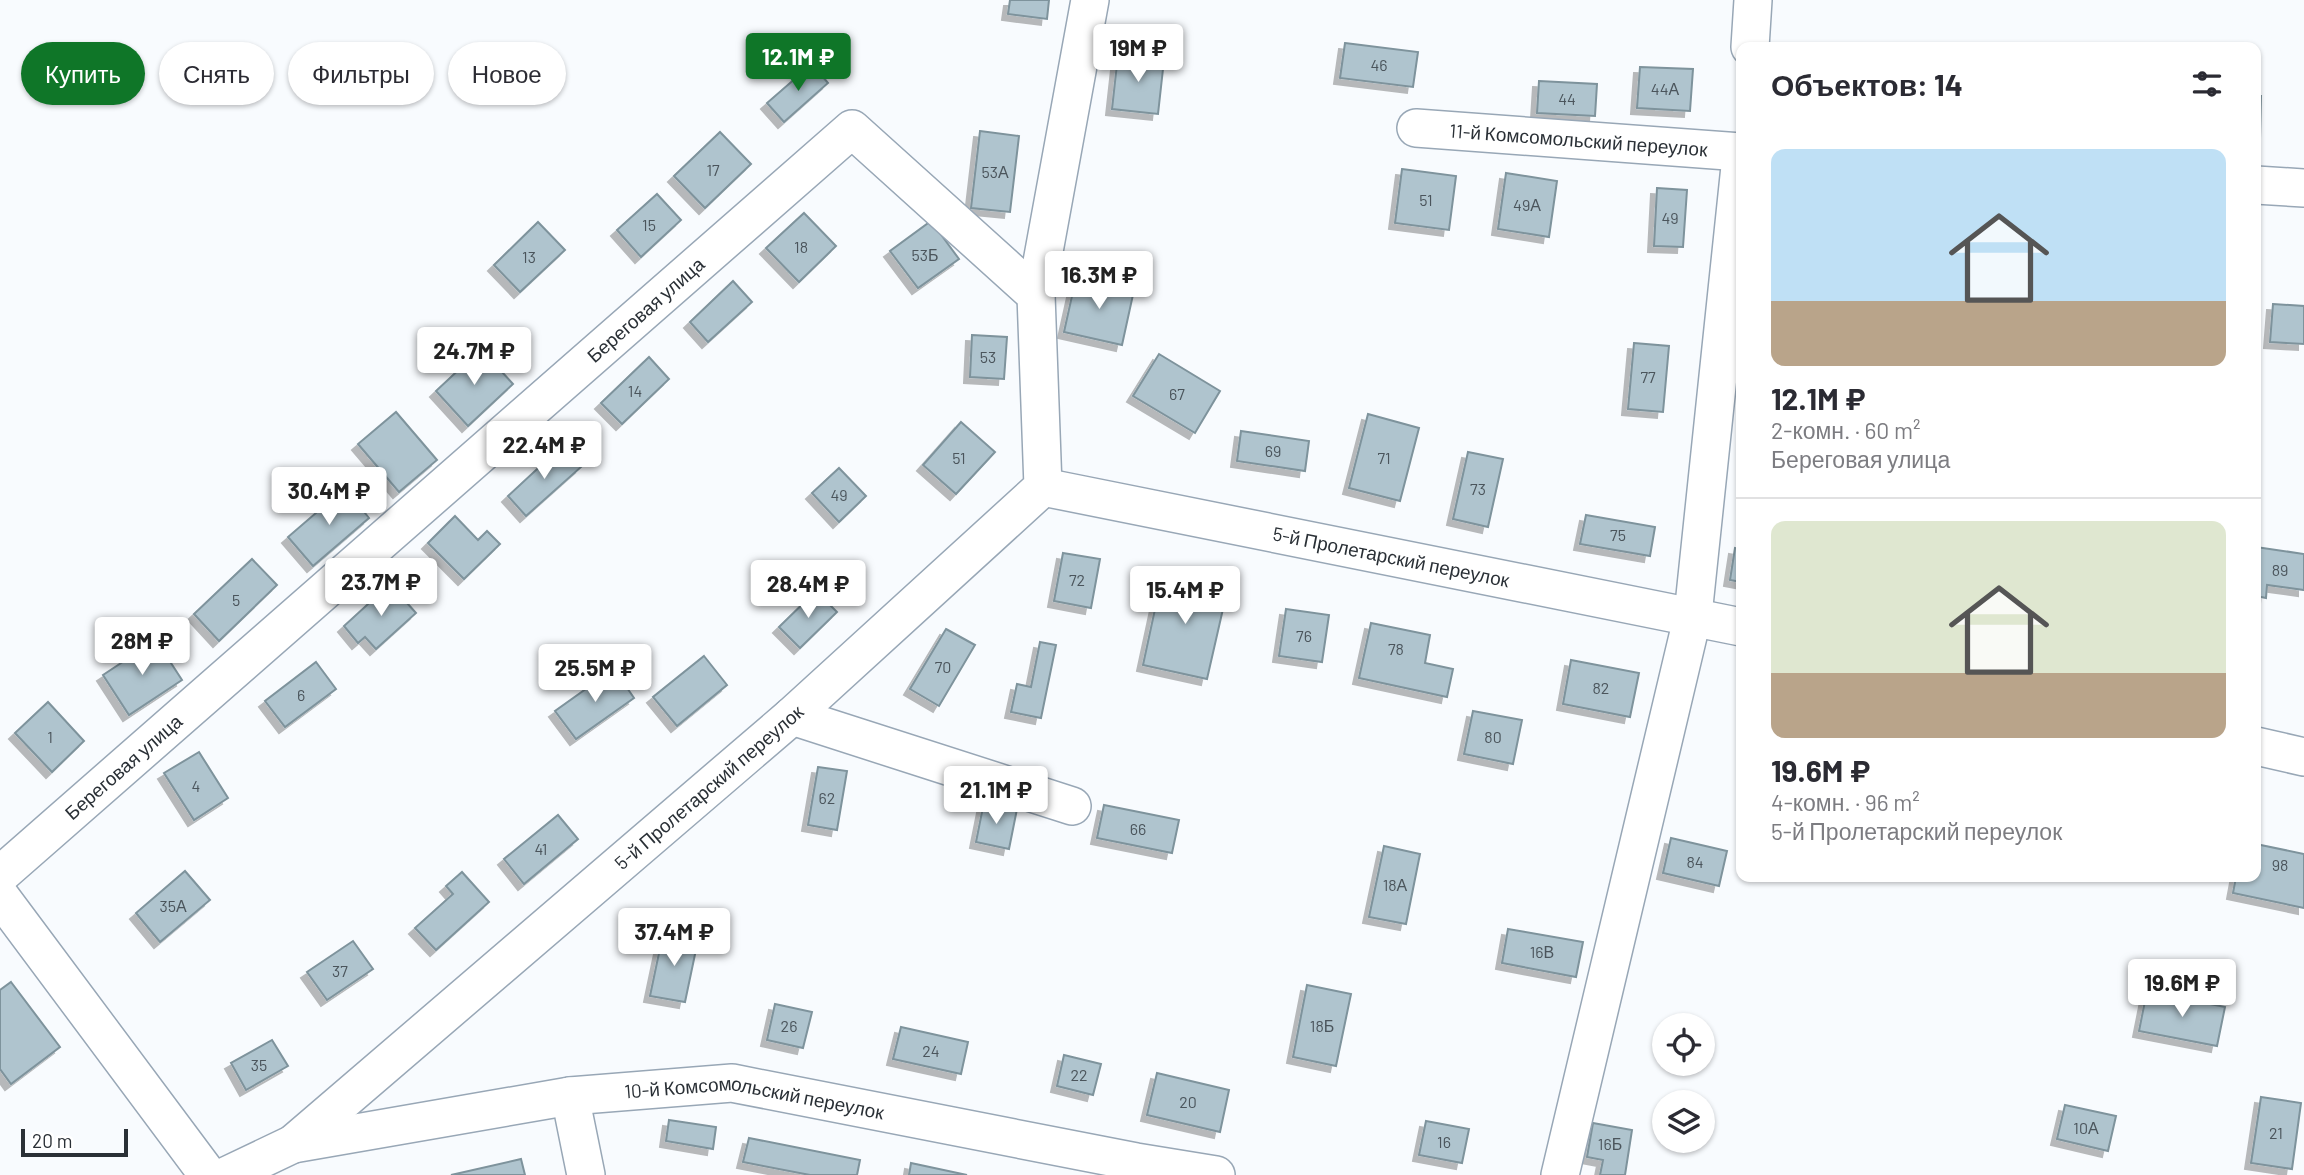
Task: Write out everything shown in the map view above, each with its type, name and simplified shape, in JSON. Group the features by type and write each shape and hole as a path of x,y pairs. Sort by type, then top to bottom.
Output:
{"street":[{"path":"1043,486 1036,295 1090,0"},
{"path":"1750,42 1753,0"},
{"name":"11-й Комсомольский переулок","path":"1416,128 1736,154"},
{"name":"Береговая улица","path":"0,875 852,129 1036,295"},
{"path":"2261,185 2304,188"},
{"path":"1560,1175 1693,615 1736,202"},
{"name":"5-й Пролетарский переулок","path":"228,1175 293,1144 792,716 1043,486 1736,626"},
{"path":"792,716 1072,806"},
{"path":"2261,747 2304,757"},
{"path":"0,896 208,1175"},
{"name":"10-й Комсомольский переулок","path":"293,1144 570,1096 732,1083 1136,1162 1216,1175"},
{"path":"570,1096 586,1175"}],"building":[{"path":"1010,0 1049,0 1047,19 1008,14"},
{"path":"1345,43 1418,52 1413,87 1340,78"},
{"path":"1118,55 1164,60 1158,114 1112,109"},
{"path":"812,64 828,83 784,122 767,103"},
{"path":"1640,67 1693,69 1690,111 1637,108"},
{"path":"1539,81 1597,84 1595,116 1537,113"},
{"path":"980,131 1019,136 1010,212 971,208"},
{"path":"720,132 751,164 705,208 674,176"},
{"path":"1402,169 1456,176 1449,230 1395,223"},
{"path":"1506,173 1557,181 1549,237 1498,229"},
{"path":"1657,188 1687,190 1683,247 1654,246"},
{"path":"657,194 681,220 641,257 617,230"},
{"path":"804,213 836,246 799,282 766,248"},
{"path":"931,221 959,259 918,288 890,251"},
{"path":"538,222 565,250 520,292 494,265"},
{"path":"1076,278 1134,290 1122,345 1064,332"},
{"path":"733,281 752,302 708,342 690,322"},
{"path":"2273,304 2304,306 2304,344 2270,342"},
{"path":"972,335 1007,337 1004,379 970,377"},
{"path":"1634,343 1669,346 1663,412 1628,409"},
{"path":"481,349 513,384 468,426 436,391"},
{"path":"1159,354 1220,391 1195,433 1133,396"},
{"path":"649,357 669,379 622,424 601,403"},
{"path":"396,412 437,460 399,492 358,444"},
{"path":"1368,414 1419,428 1400,501 1349,488"},
{"path":"961,422 995,452 956,494 923,465"},
{"path":"1241,431 1309,441 1305,471 1237,461"},
{"path":"562,446 581,467 526,516 508,496"},
{"path":"1468,452 1503,459 1488,527 1453,519"},
{"path":"839,468 866,496 839,522 812,493"},
{"path":"345,488 369,518 313,566 288,537"},
{"path":"1586,515 1655,527 1650,556 1580,544"},
{"path":"455,516 478,540 487,531 500,544 464,579 428,543"},
{"path":"1735,548 1736,548 1736,581 1730,580"},
{"path":"2261,548 2304,554 2304,590 2267,585 2266,598 2261,597"},
{"path":"1063,553 1100,559 1091,608 1054,601"},
{"path":"252,559 277,585 219,641 194,614"},
{"path":"1163,572 1228,587 1207,679 1143,665"},
{"path":"390,584 416,613 376,649 365,637 358,643 344,626"},
{"path":"816,591 837,612 800,648 779,627"},
{"path":"1286,609 1329,615 1322,662 1279,656"},
{"path":"1371,623 1430,635 1425,663 1453,669 1447,697 1359,678"},
{"path":"946,629 975,645 939,706 910,689"},
{"path":"156,640 182,680 129,715 103,675"},
{"path":"1040,642 1056,645 1041,718 1011,712 1017,684 1031,687"},
{"path":"704,656 727,685 677,726 653,697"},
{"path":"1571,660 1639,673 1630,717 1563,704"},
{"path":"316,662 336,689 285,727 265,701"},
{"path":"614,669 634,698 576,739 555,711"},
{"path":"48,702 84,741 52,772 15,733"},
{"path":"1473,711 1522,720 1513,764 1464,754"},
{"path":"199,752 228,798 194,820 164,773"},
{"path":"818,767 847,771 837,830 808,825"},
{"path":"984,802 1017,809 1009,849 976,842"},
{"path":"1104,805 1179,820 1172,853 1097,838"},
{"path":"558,815 578,839 524,884 504,859"},
{"path":"1671,838 1727,851 1719,886 1663,873"},
{"path":"2261,845 2304,854 2304,908 2233,893 2235,882 2261,882"},
{"path":"1384,846 1420,854 1406,924 1369,917"},
{"path":"185,871 210,900 160,942 136,913"},
{"path":"462,872 489,902 436,950 415,928 453,894 446,886"},
{"path":"1508,929 1583,942 1576,977 1502,963"},
{"path":"663,934 698,940 685,1002 650,996"},
{"path":"353,941 373,969 327,1000 307,972"},
{"path":"11,982 60,1047 11,1084 0,1069 0,990"},
{"path":"1307,985 1351,994 1336,1066 1293,1057"},
{"path":"2147,991 2225,1007 2217,1046 2139,1031"},
{"path":"775,1004 812,1012 803,1048 767,1040"},
{"path":"901,1027 968,1042 961,1074 893,1059"},
{"path":"272,1040 288,1066 246,1090 231,1063"},
{"path":"1064,1055 1101,1064 1093,1095 1057,1086"},
{"path":"1157,1073 1229,1090 1220,1132 1147,1115"},
{"path":"2261,1097 2301,1103 2292,1169 2251,1163"},
{"path":"2065,1105 2116,1116 2108,1151 2057,1139"},
{"path":"669,1120 716,1127 713,1149 666,1141"},
{"path":"1426,1121 1469,1129 1462,1163 1419,1155"},
{"path":"1593,1123 1632,1130 1625,1175 1600,1175 1603,1160 1587,1157"},
{"path":"749,1138 860,1160 857,1175 810,1175 743,1162"},
{"path":"521,1159 525,1175 451,1175"},
{"path":"911,1163 967,1175 909,1175"}]}
